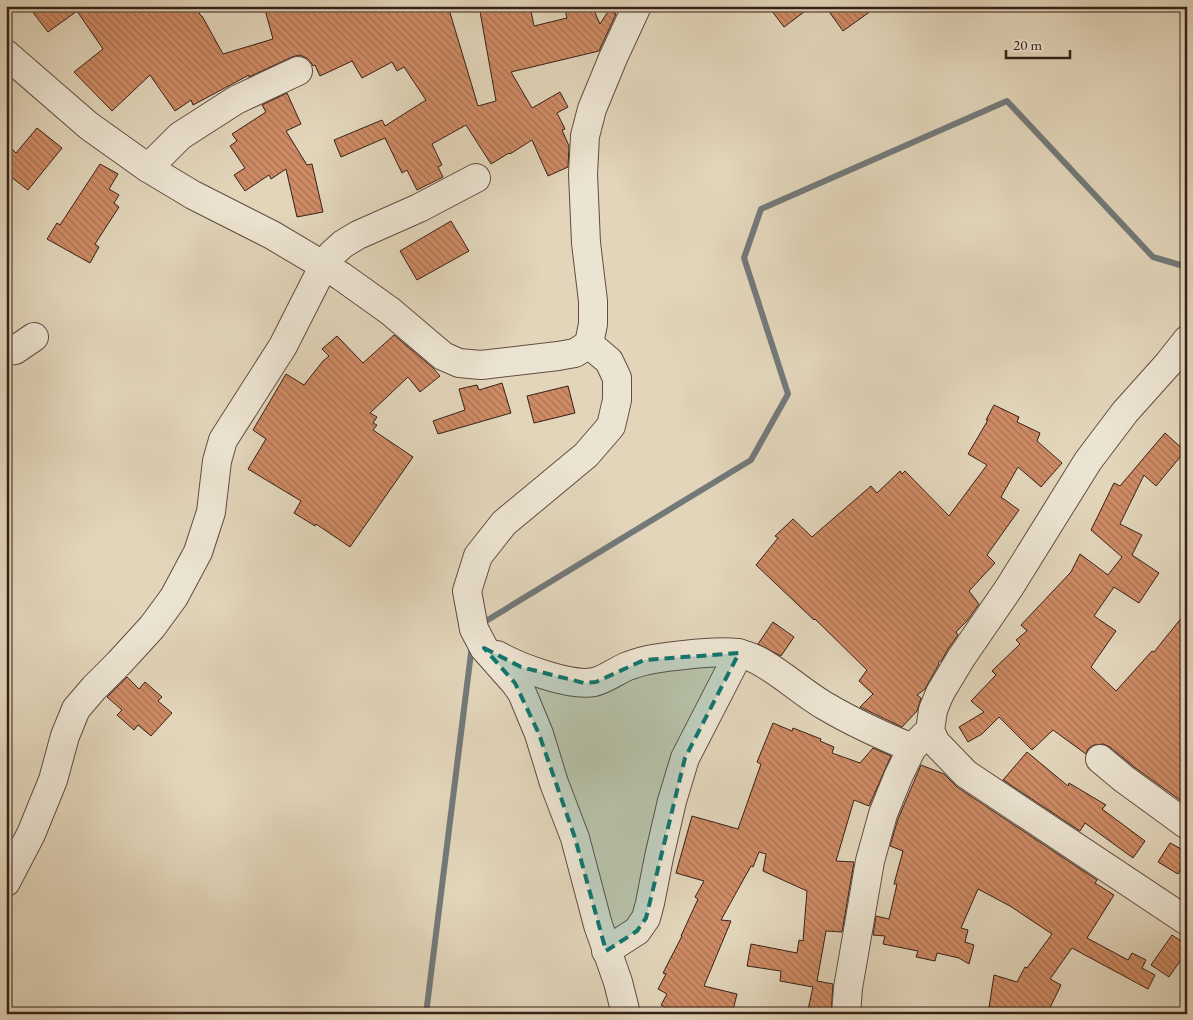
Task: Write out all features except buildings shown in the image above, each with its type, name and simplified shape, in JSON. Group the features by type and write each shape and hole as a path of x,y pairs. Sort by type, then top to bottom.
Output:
{"street":[{"path":"6,54 89,126 148,168 324,265 390,311 443,356 459,363 481,365 575,353 589,344 593,324 593,301 586,244 583,174 585,136 592,109 637,6"},
{"path":"148,168 180,136 236,100 298,71"},
{"path":"6,882 31,834 53,780 65,736 76,709 152,627 174,597 198,552 211,512 217,461 223,440 283,346 324,265 332,254 344,244 476,178"},
{"path":"6,351 15,350 34,337"},
{"path":"846,1014 848,988 870,861 883,814 898,777 921,739 940,693 961,658 1009,588 1088,461 1125,412 1187,340"},
{"path":"589,344 609,362 617,378 617,400 611,426 586,455 504,523 478,556 467,590 474,629 484,648 522,693 539,734 554,783 575,838 595,916 618,982 626,1014"},
{"path":"484,648 521,667 547,676 584,683 596,682 625,667 644,660 702,653 739,653 759,661 826,707 873,732 936,743 966,774 1187,921"},
{"path":"606,950 637,931 646,918 672,801 685,758 739,653"},
{"path":"1100,759 1124,780 1187,825"}],"highlighted area":[{"path":"484,648 521,667 584,683 596,682 644,660 739,653 685,758 646,918 637,931 606,951 575,838 539,734 515,683"}],"waterway":[{"path":"481,624 751,460 788,394 744,258 761,209 1007,101 1153,257 1187,267"},
{"path":"426,1014 472,645"}]}
